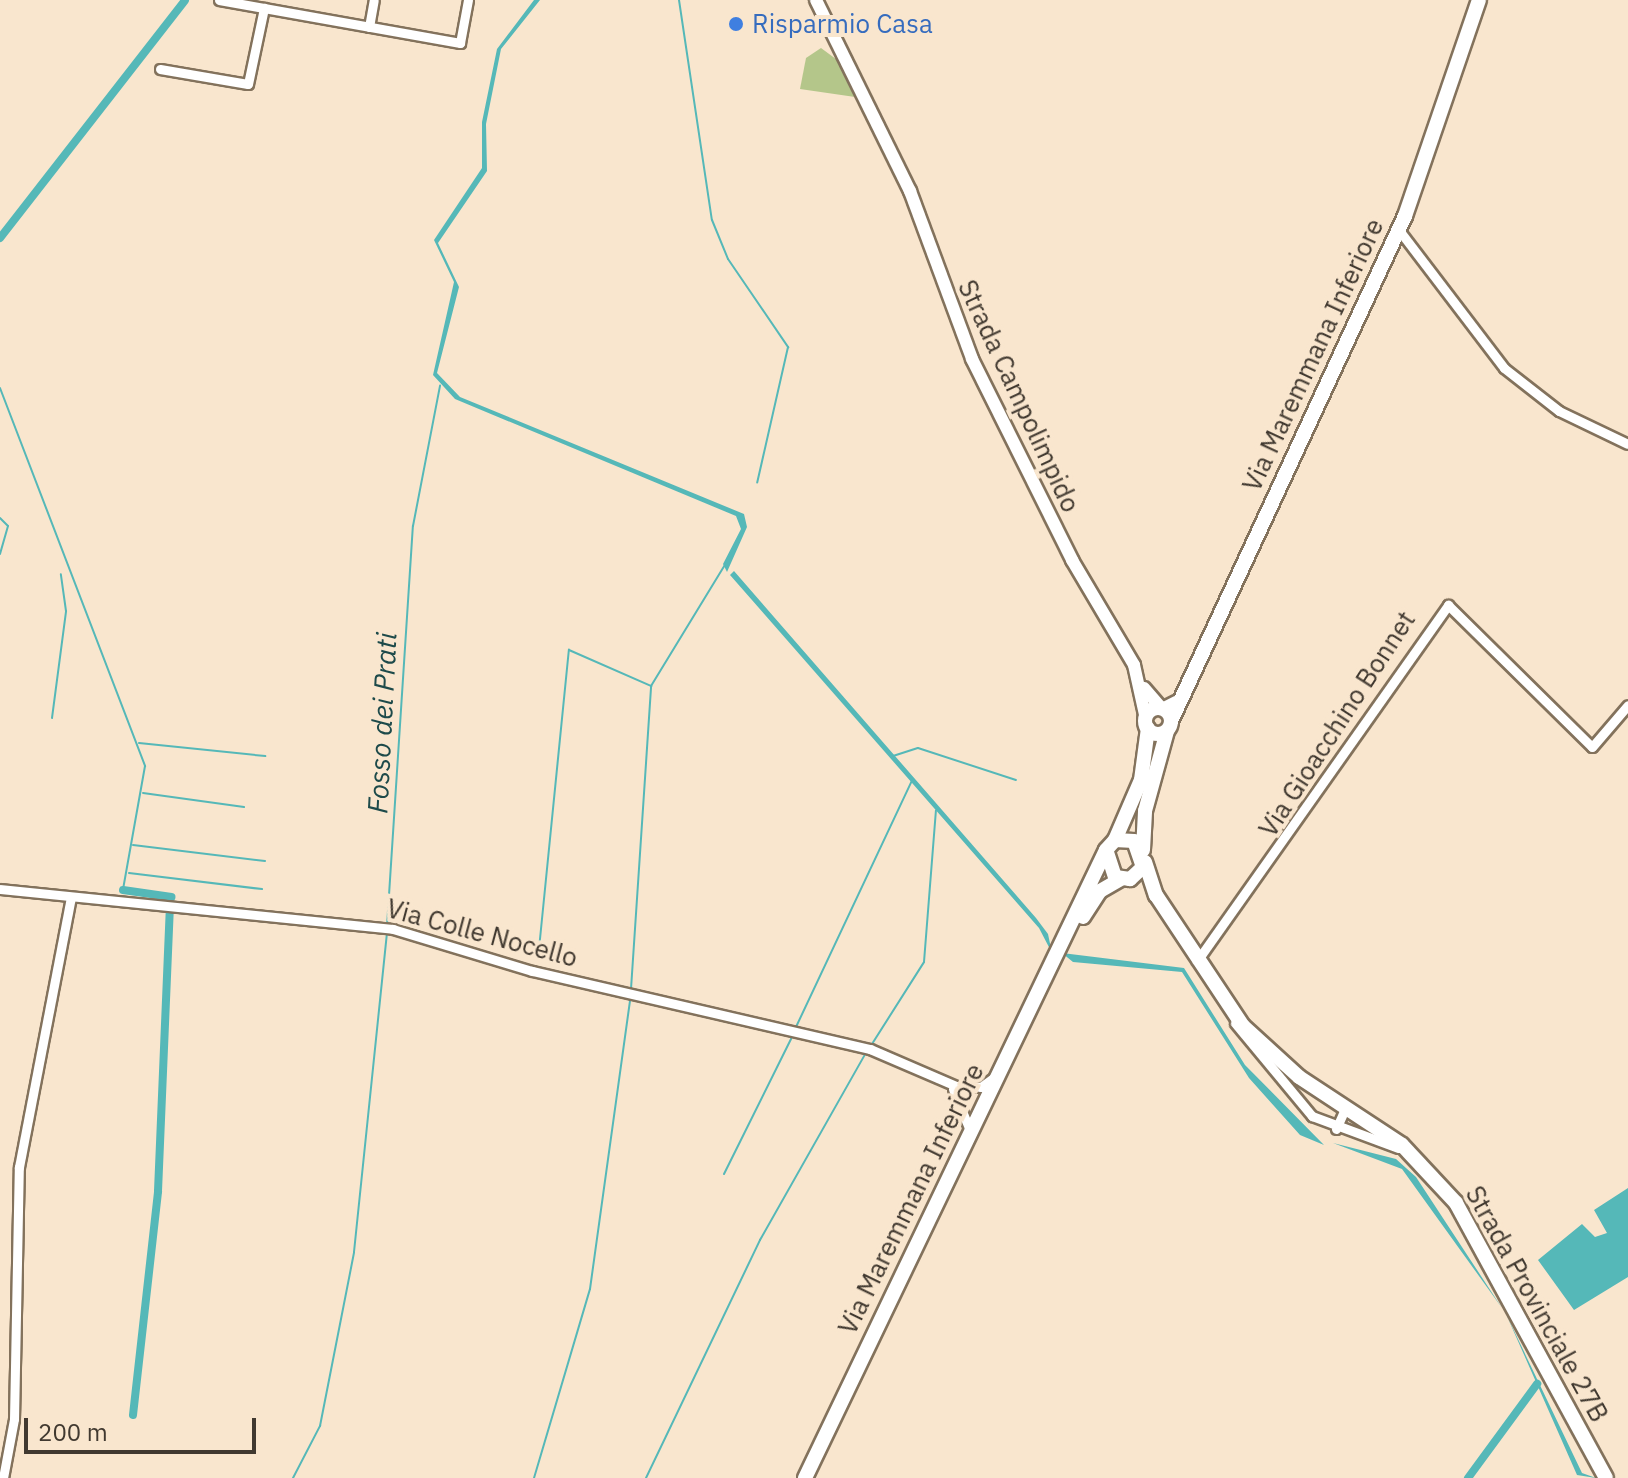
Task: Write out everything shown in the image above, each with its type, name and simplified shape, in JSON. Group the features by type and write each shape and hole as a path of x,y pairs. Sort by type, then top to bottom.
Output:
{"main road":[{"name":"Via Maremmana Inferiore","path":"1062,942 1100,891 1125,879 1144,856 1145,811 1169,716 1399,230 1479,0"},
{"path":"1147,724 1169,716"},
{"path":"1147,724 1169,716"},
{"name":"Via Maremmana Inferiore","path":"805,1478 1141,780 1147,724"},
{"path":"1128,839 1144,856 1156,895 1106,868 1111,845 1128,839"},
{"name":"Strada Provinciale 27B","path":"1156,895 1225,1004 1285,1066 1418,1159 1473,1230 1604,1475"}],"street":[{"path":"219,0 264,8 278,5 369,27 460,43 468,0"},
{"path":"369,27 374,0"},
{"name":"Strada Campolimpido","path":"816,0 898,165 972,359 1139,677 1147,724"},
{"path":"160,69 248,84 264,8"},
{"path":"1399,230 1504,368 1559,411 1628,444"},
{"name":"Via Gioacchino Bonnet","path":"1197,961 1448,605 1592,747 1628,705"},
{"path":"1139,677 1169,716"},
{"name":"Via Colle Nocello","path":"0,889 393,929 532,971 870,1049 983,1104"},
{"path":"3,1478 14,1419 19,1167 71,897"},
{"path":"1225,1004 1278,1082 1336,1129 1418,1159"},
{"path":"968,1135 968,1111 954,1088 981,1087 997,1075"},
{"path":"1336,1129 1346,1107"}],"green space":[{"path":"821,48 844,65 862,98 800,89 806,58"}],"water":[{"path":"534,0 540,0 501,49 486,124 487,171 438,243 459,287 437,373 460,397 744,514 747,527 727,572 723,564 741,529 736,516 455,399 433,375 454,282 434,240 482,168 482,122 497,49"},
{"path":"734,571 1036,918 1048,934 1052,953 1039,928 730,575"},
{"path":"1062,953 1184,968 1245,1065 1324,1145 1300,1135 1249,1078 1182,972 1073,962"},
{"path":"1333,1143 1396,1159 1416,1177 1502,1308 1402,1169"},
{"path":"1628,1188 1628,1277 1574,1310 1538,1260 1582,1224 1595,1237 1607,1233 1594,1210"},
{"path":"1506,1314 1582,1473 1596,1478 1577,1475"}],"waterway":[{"path":"0,238 185,0"},
{"path":"679,0 712,220 728,259 788,347 757,483"},
{"name":"Fosso dei Prati","path":"387,926 413,526 440,386"},
{"path":"0,388 145,766 123,890"},
{"path":"0,518 8,526 0,554"},
{"path":"631,989 651,686 725,565"},
{"path":"52,718 66,611 61,574"},
{"path":"539,949 569,650 651,686"},
{"path":"139,743 265,756"},
{"path":"893,756 918,748 1016,780"},
{"path":"796,1027 912,781"},
{"path":"143,793 244,807"},
{"path":"872,1044 924,962 936,810"},
{"path":"133,845 265,861"},
{"path":"129,873 262,889"},
{"path":"123,890 171,897"},
{"path":"133,1415 158,1191 170,904"},
{"name":"Fosso dei Prati","path":"293,1478 320,1426 354,1252 387,932"},
{"path":"534,1478 590,1289 630,999"},
{"path":"724,1174 791,1039"},
{"path":"646,1478 760,1240 866,1053"},
{"path":"1468,1478 1537,1384"}],"place":[{"name":"Risparmio Casa","path":"736,24"}]}
